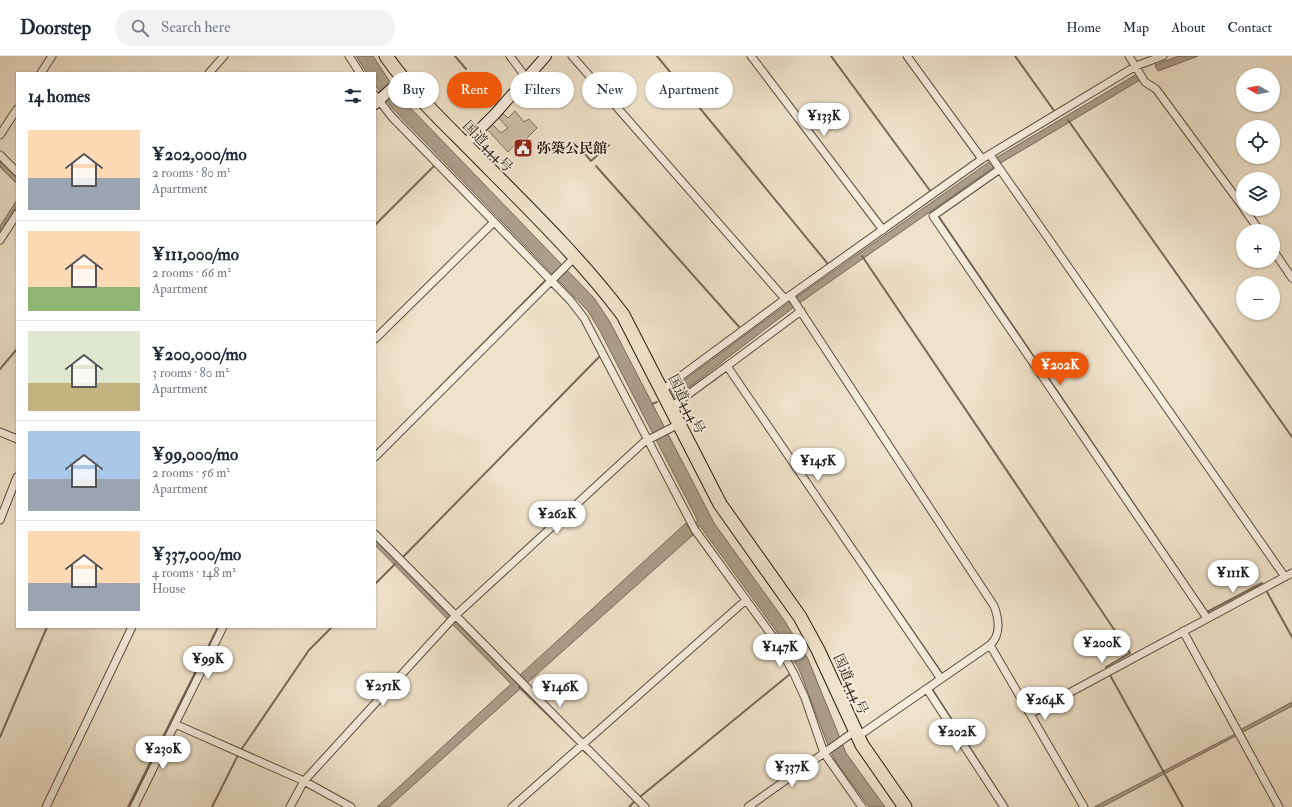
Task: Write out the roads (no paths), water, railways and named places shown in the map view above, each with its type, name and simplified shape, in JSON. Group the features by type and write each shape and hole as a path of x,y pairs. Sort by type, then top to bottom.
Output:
{"highway":[{"name":"国道444号","path":"386,56 394,72"},
{"name":"国道444号","path":"426,108 464,144 570,262 604,290 623,315 670,405 674,426 720,504 800,617 818,650 852,735 905,807"}],"street":[{"path":"42,72 52,56"},
{"path":"211,72 224,56"},
{"path":"349,56 359,72"},
{"path":"510,56 522,72"},
{"path":"533,72 546,56"},
{"path":"572,56 799,309 994,606 998,633 997,637 990,645 927,689 825,753 748,807"},
{"path":"751,56 883,230"},
{"path":"907,56 982,159"},
{"path":"1129,56 1145,82 1156,89 1236,197"},
{"path":"663,391 789,297 982,159 991,156 1136,66 1163,56"},
{"path":"388,90 377,99 494,222 552,279 588,324 650,438 694,527 776,641 794,674 825,753 862,807"},
{"path":"464,144 510,97"},
{"path":"0,135 16,111"},
{"path":"0,155 16,171"},
{"path":"991,156 1285,577"},
{"path":"1000,168 933,216 1207,618"},
{"path":"0,240 16,216"},
{"path":"376,338 494,222"},
{"path":"1280,260 1292,278"},
{"path":"376,456 570,262"},
{"path":"670,405 726,366 799,309"},
{"path":"726,366 941,679"},
{"path":"290,807 304,781 453,618 650,438 674,426"},
{"path":"0,432 16,439"},
{"path":"0,520 16,480"},
{"path":"376,535 453,618 521,682 645,807"},
{"path":"1030,714 1292,573"},
{"path":"512,807 746,600"},
{"path":"46,807 132,628"},
{"path":"134,807 223,628"},
{"path":"1183,631 1279,807"},
{"path":"990,645 1084,807"},
{"path":"927,689 1004,807"},
{"path":"175,724 304,781 351,807"}],"waterway":[{"path":"455,56 466,69"},
{"path":"657,56 828,264"},
{"path":"831,56 931,192"},
{"path":"1015,56 1055,112"},
{"path":"1068,120 1292,437"},
{"path":"574,141 591,161 609,145"},
{"path":"376,224 435,165"},
{"path":"596,166 741,329"},
{"path":"939,217 1207,612 1262,583"},
{"path":"862,256 1130,653 1106,667"},
{"path":"432,395 545,281"},
{"path":"0,369 16,350"},
{"path":"403,557 601,355"},
{"path":"652,404 657,402"},
{"path":"861,556 941,672"},
{"path":"376,583 395,564"},
{"path":"1267,592 1292,637"},
{"path":"0,737 47,628"},
{"path":"128,807 218,628"},
{"path":"241,750 309,650 331,628"},
{"path":"641,796 790,674"},
{"path":"1110,675 1183,807"},
{"path":"519,687 578,744"},
{"path":"932,689 1008,807"},
{"path":"583,750 587,754"},
{"path":"212,807 238,755"},
{"path":"629,807 635,801 633,799"}],"place":[{"name":"弥築公民館","path":"523,148"}]}
